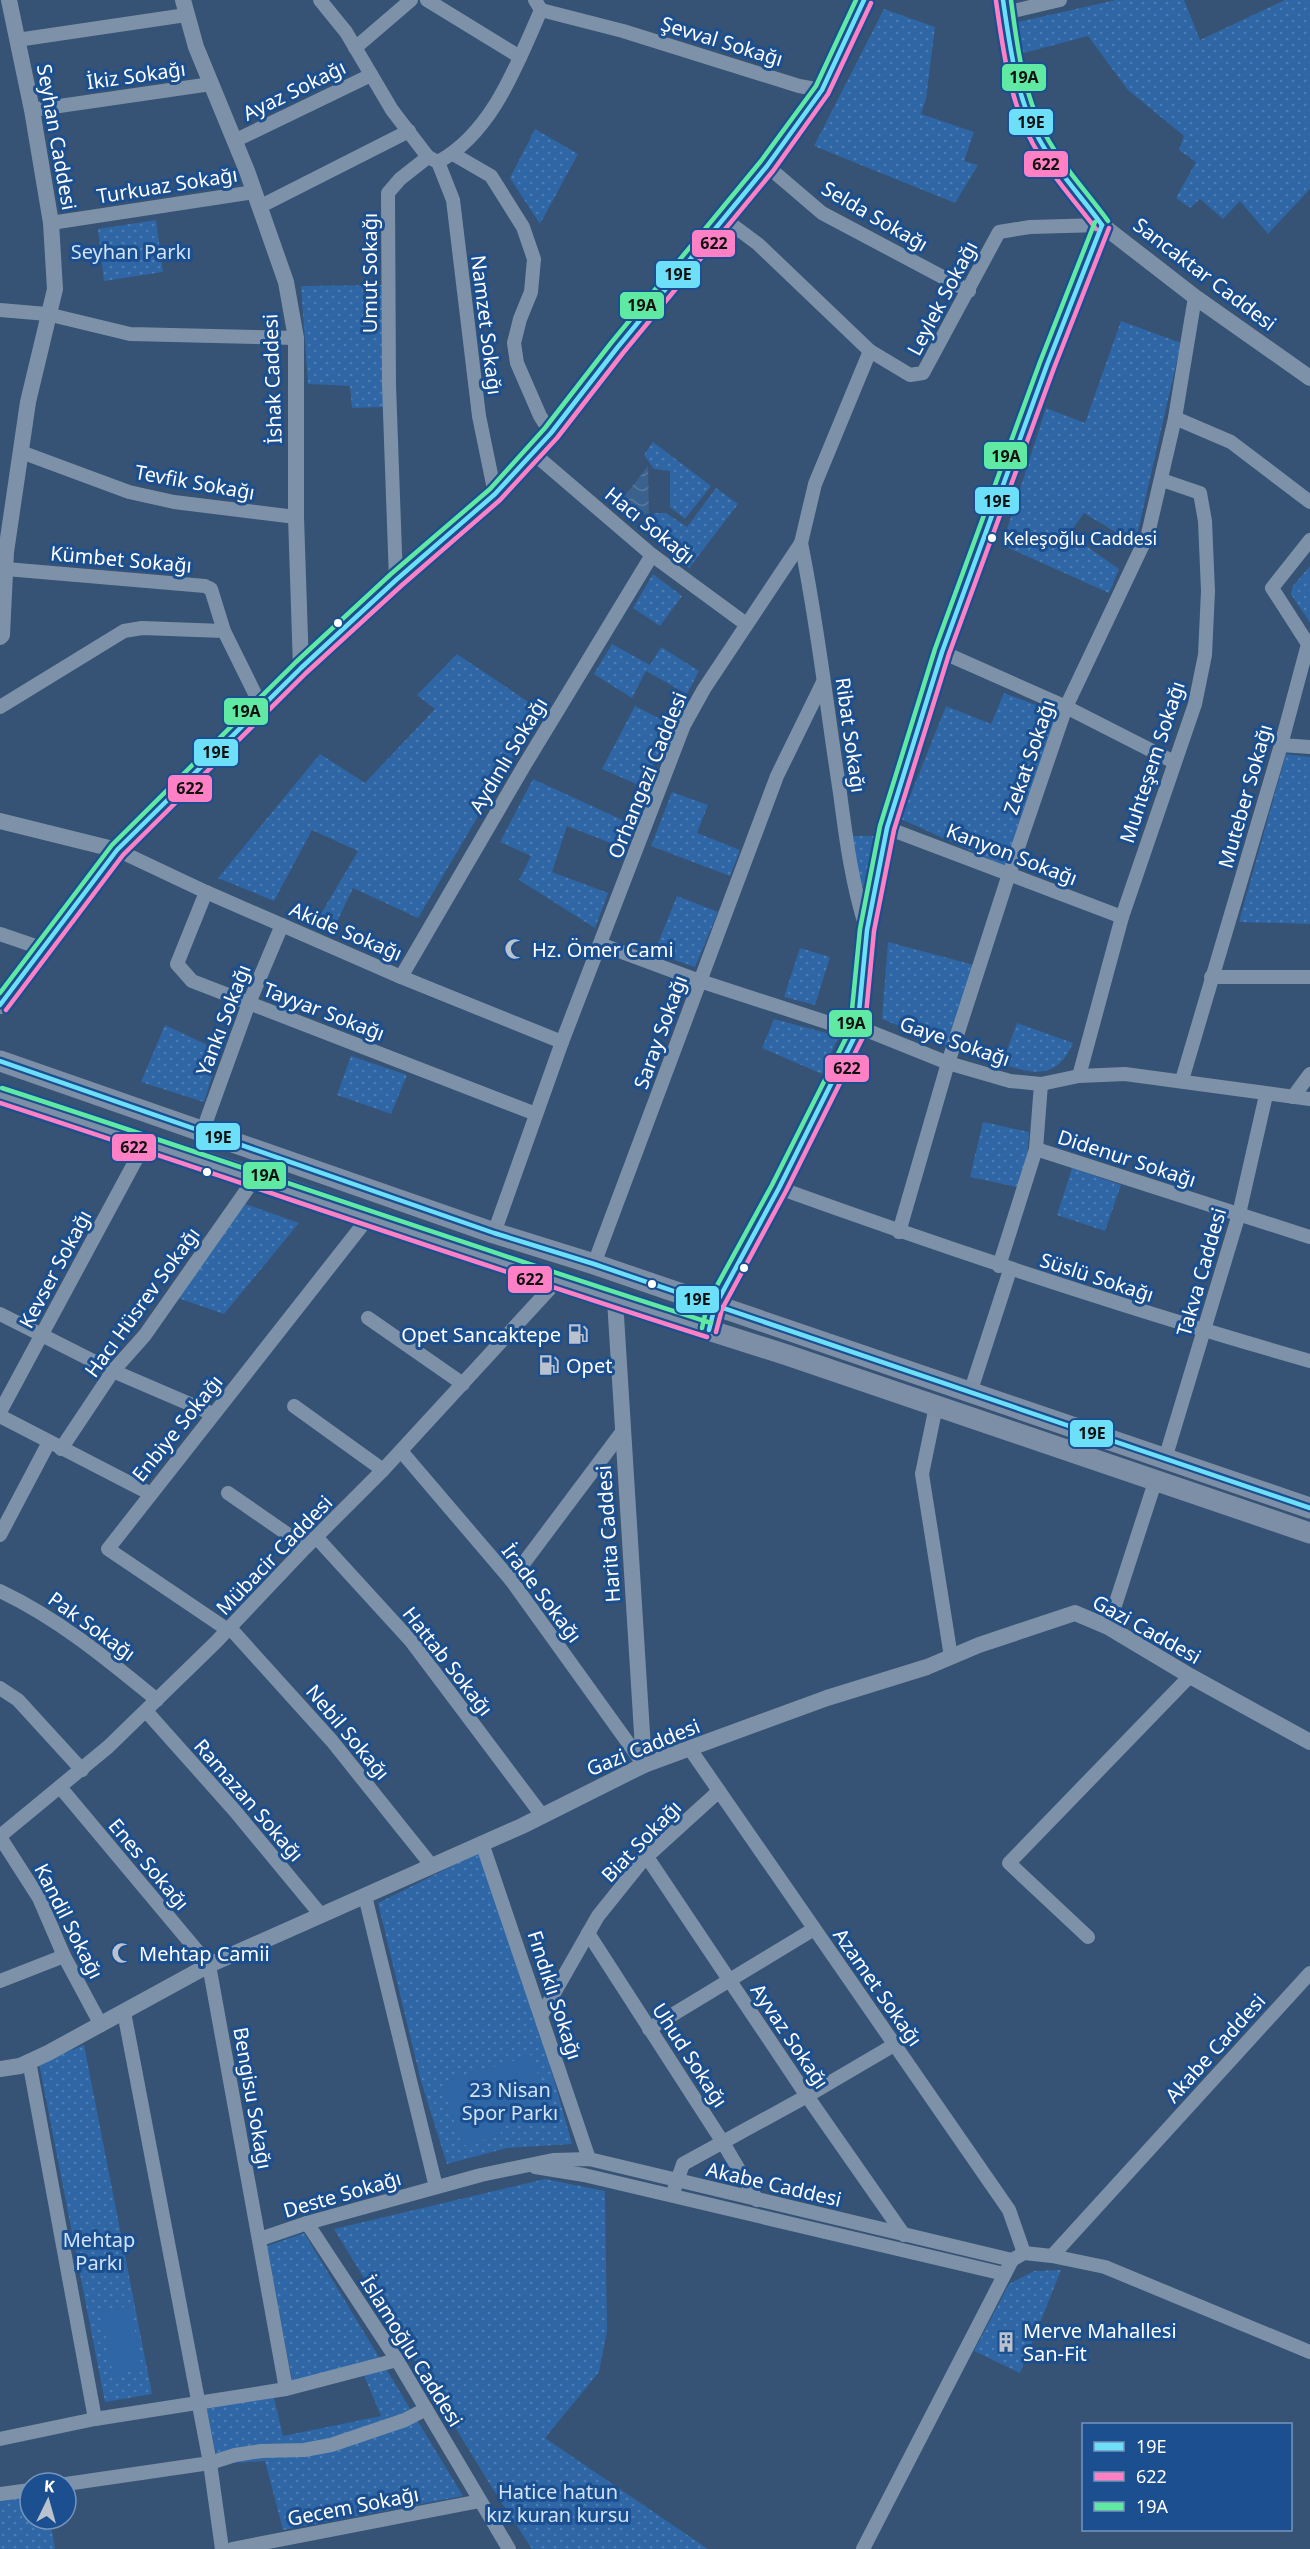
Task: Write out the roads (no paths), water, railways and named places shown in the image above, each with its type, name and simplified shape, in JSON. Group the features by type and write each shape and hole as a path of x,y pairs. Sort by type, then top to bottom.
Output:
{"main road":[{"path":"0,1005 117,850 301,668 396,580 495,495 551,433 617,348 767,166 822,90 864,0"},
{"name":"Sancaktar Caddesi","path":"1004,7 1012,54 1023,97 1039,138 1102,225"},
{"path":"709,1330 716,1306 779,1188 857,1032 867,930 887,828 942,652 1047,365 1102,225"},
{"path":"0,1061 494,1233 594,1264 1310,1508"},
{"path":"0,1095 1156,1479 1310,1533"}],"street":[{"name":"Seyhan Caddesi","path":"0,637 2,635 4,557 28,402 47,314 55,289 51,222 32,110 9,0"},
{"name":"Namzet Sokağı","path":"320,0 355,48 409,131 433,159 453,200 479,416 495,495"},
{"path":"355,48 411,0"},
{"path":"427,0 520,57"},
{"path":"1004,7 1060,0"},
{"name":"Umut Sokağı","path":"396,580 389,385 388,193 400,179 433,159 453,154 468,140 502,93 520,57 538,5"},
{"name":"Şevval Sokağı","path":"538,5 800,86 822,90"},
{"path":"17,40 184,7"},
{"name":"İshak Caddesi","path":"184,7 210,84 257,199 286,282 296,338 296,517 301,668"},
{"name":"Ayaz Sokağı","path":"234,141 371,75"},
{"name":"İkiz Sokağı","path":"32,110 210,84"},
{"name":"Turkuaz Sokağı","path":"51,222 257,199 409,131"},
{"path":"453,154 491,176 523,227 534,259 531,292 520,319 514,343 517,363 540,416 551,433"},
{"name":"Selda Sokağı","path":"767,166 822,213 969,291"},
{"name":"Leylek Sokağı","path":"723,218 758,244 870,351 910,375 923,373 999,232 1030,227 1102,225"},
{"name":"Sancaktar Caddesi","path":"1102,225 1195,297 1310,378"},
{"name":"Zekat Sokağı","path":"899,1232 948,1063 1066,707 1148,534 1175,418 1195,297"},
{"path":"0,310 47,314 130,334 296,338"},
{"name":"Orhangazi Caddesi","path":"494,1233 562,1042 684,725 704,689 801,543 815,484 870,351"},
{"path":"1175,418 1231,442 1310,502"},
{"name":"Tevfik Sokağı","path":"21,452 129,492 174,502 296,517"},
{"name":"Hacı Sokağı","path":"533,453 652,555 746,624"},
{"name":"Muhteşem Sokağı","path":"1079,1076 1122,917 1195,704 1204,655 1208,591 1205,521 1200,493 1162,480"},
{"name":"Muteber Sokağı","path":"1182,1080 1281,745 1308,644 1272,588 1310,540"},
{"name":"Ribat Sokağı","path":"801,543 815,613 823,682 855,894 867,930"},
{"name":"Aydınlı Sokağı","path":"401,977 524,766 652,555"},
{"name":"Kümbet Sokağı","path":"4,557 206,586 211,589 224,631 261,706"},
{"path":"0,707 124,631 142,628 224,631"},
{"path":"942,652 1066,707 1174,762"},
{"name":"Saray Sokağı","path":"594,1264 777,776 823,682"},
{"path":"1281,745 1310,747"},
{"path":"0,821 117,850"},
{"name":"Kanyon Sokağı","path":"887,828 1122,917"},
{"name":"Akide Sokağı","path":"117,850 206,892 401,977 562,1042"},
{"name":"Tayyar Sokağı","path":"206,892 177,964 192,981 536,1114"},
{"name":"Yankı Sokağı","path":"203,1130 249,1003 282,925"},
{"path":"0,934 44,949"},
{"name":"Gaye Sokağı","path":"600,944 700,981 857,1032 871,1032 948,1063 1011,1081 1041,1084 1079,1076 1125,1074 1182,1080 1266,1095 1310,1099"},
{"path":"1211,977 1310,977"},
{"path":"1293,1097 1310,1074"},
{"path":"1004,1268 1036,1149 1041,1084"},
{"name":"Takva Caddesi","path":"1165,1459 1239,1214 1266,1095"},
{"name":"Kevser Sokağı","path":"0,1414 145,1143"},
{"name":"Didenur Sokağı","path":"1036,1149 1310,1237"},
{"name":"Hacı Hüsrev Sokağı","path":"0,1535 55,1446 113,1371 145,1335 255,1178"},
{"name":"Süslü Sokağı","path":"779,1188 1004,1268 1205,1331 1310,1361"},
{"name":"Enbiye Sokağı","path":"229,1629 108,1549 149,1493 368,1218"},
{"name":"Süslü Sokağı","path":"970,1393 1004,1268"},
{"name":"Mübacir Caddesi","path":"2,1843 60,1787 146,1711 229,1629 401,1451 556,1281"},
{"name":"Harita Caddesi","path":"615,1300 644,1765"},
{"path":"0,1314 113,1371 213,1414"},
{"path":"368,1318 463,1384"},
{"path":"294,1406 383,1470"},
{"path":"936,1406 922,1474 951,1657"},
{"path":"0,1414 55,1446 149,1493"},
{"path":"511,1580 622,1432"},
{"name":"İrade Sokağı","path":"401,1451 511,1580 644,1765"},
{"path":"1108,1627 1156,1479"},
{"path":"228,1493 306,1547"},
{"name":"Hattab Sokağı","path":"317,1538 411,1641 541,1814"},
{"name":"Pak Sokağı","path":"0,1591 34,1607 85,1641 157,1700"},
{"name":"Gazi Caddesi","path":"0,2069 29,2061 101,2025 209,1965 432,1866 644,1765 827,1698 927,1667 979,1645 1076,1613 1108,1627 1190,1676 1310,1742"},
{"name":"Nebil Sokağı","path":"229,1629 332,1741 432,1866"},
{"path":"1088,1937 1009,1863 1190,1676"},
{"path":"0,1688 18,1700 81,1770"},
{"name":"Ramazan Sokağı","path":"146,1711 235,1811 321,1915"},
{"name":"Azamet Sokağı","path":"690,1749 1009,2210 1018,2257"},
{"name":"Enes Sokağı","path":"60,1787 209,1965"},
{"name":"Biat Sokağı","path":"541,2016 598,1916 646,1857 719,1791"},
{"name":"Kandil Sokağı","path":"2,1843 39,1898 64,1956 101,2025"},
{"name":"Fındıklı Sokağı","path":"482,1843 589,2159"},
{"name":"Ayvaz Sokağı","path":"646,1857 904,2235"},
{"path":"365,1896 436,2187"},
{"path":"649,2029 814,1929"},
{"name":"Uhud Sokağı","path":"588,1934 722,2141 756,2200"},
{"path":"0,1981 64,1956"},
{"name":"Bengisu Sokağı","path":"209,1965 286,2389"},
{"name":"Akabe Caddesi","path":"1052,2256 1310,1973"},
{"path":"124,2012 210,2463 222,2549"},
{"path":"672,2198 682,2164 807,2096 894,2045"},
{"path":"29,2061 95,2419"},
{"name":"Akabe Caddesi","path":"436,2187 553,2160 589,2159 904,2235 1018,2257 1052,2256 1105,2267 1310,2352"},
{"name":"Akabe Caddesi","path":"527,2166 584,2175 672,2198 813,2228 1004,2274"},
{"name":"Deste Sokağı","path":"260,2239 307,2223 436,2187"},
{"name":"İslamoğlu Caddesi","path":"307,2223 397,2360 509,2549"},
{"path":"863,2549 1004,2274 1018,2257"},
{"path":"0,2439 95,2419 286,2389 397,2360"},
{"path":"78,2482 210,2463 235,2455 261,2451 304,2450 331,2445 405,2420 426,2409"},
{"path":"0,2494 18,2492"},
{"name":"Gecem Sokağı","path":"232,2549 480,2501"}],"water":[{"path":"648,466 649,517 623,498"}],"place":[{"name":"Keleşoğlu Caddesi","path":"992,538"},
{"name":"Hz. Ömer Cami","path":"515,949"},
{"name":"Opet Sancaktepe","path":"578,1334"},
{"name":"Opet","path":"549,1365"},
{"name":"Mehtap Camii","path":"122,1953"},
{"name":"Merve Mahallesi San-Fit","path":"1006,2342"}],"park label":[{"name":"Seyhan Parkı","path":"131,251"},
{"name":"23 Nisan Spor Parkı","path":"510,2100"},
{"name":"Mehtap Parkı","path":"99,2250"},
{"name":"Hatice hatun kız kuran kursu","path":"558,2502"}]}
